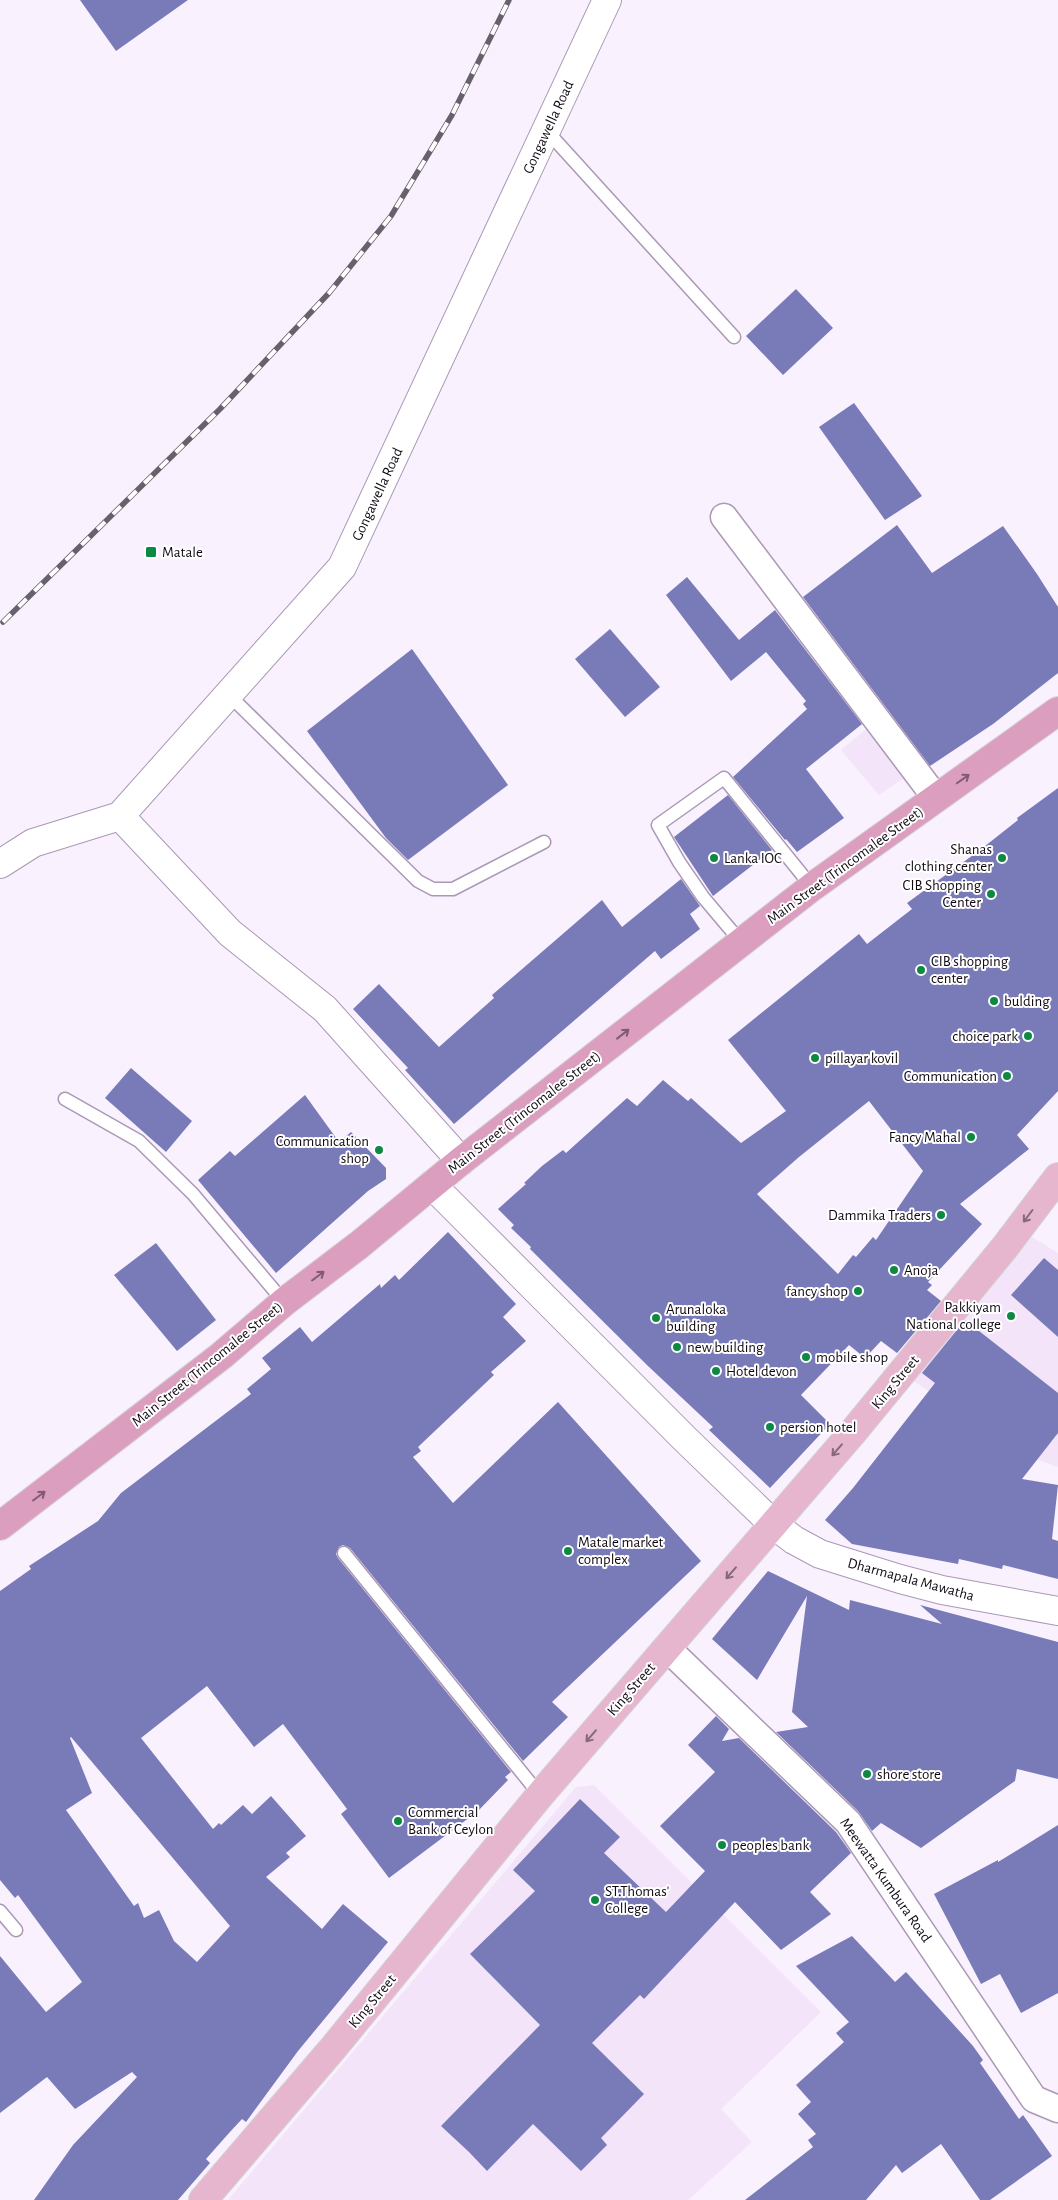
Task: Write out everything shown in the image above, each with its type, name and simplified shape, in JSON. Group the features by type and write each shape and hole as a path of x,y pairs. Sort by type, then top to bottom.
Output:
{"highway":[{"name":"Main Street (Trincomalee Street)","path":"0,1526 221,1356 284,1302 359,1245 461,1161 812,887 1058,711"}],"main road":[{"name":"King Street","path":"203,2200 334,2047 540,1795 930,1340 1058,1178"}],"street":[{"name":"Gongawella Road","path":"120,816 342,567 607,0"},
{"path":"724,517 936,798"},
{"path":"0,864 33,843 120,816 230,933 325,1009 461,1161"},
{"name":"Dharmapala Mawatha","path":"432,1185 678,1432 772,1524 794,1540 820,1554 900,1579 942,1590 1058,1611"},
{"name":"Meewatta Kumbura Road","path":"667,1648 848,1822 1034,2099 1058,2110"}],"lane":[{"path":"546,130 734,337"},
{"path":"228,694 418,881 433,889 453,889 544,842"},
{"path":"741,942 703,897 679,862 658,825 724,778 812,887"},
{"path":"66,1098 140,1141 193,1194 284,1302"},
{"path":"344,1553 540,1795"},
{"path":"0,1911 16,1930"}],"shaded area":[{"path":"869,727 907,776 879,795 841,750"},
{"name":"Pakkiyam National college","path":"1032,1237 1058,1253 1058,1467 1036,1459 910,1379"},
{"name":"ST.Thomas' College","path":"594,1785 821,2012 721,2109 752,2142 688,2200 228,2200 576,1787"}],"building":[{"path":"80,0 188,0 116,51"},
{"path":"796,289 833,328 783,375 746,336"},
{"path":"854,403 922,496 885,520 819,427"},
{"path":"897,525 932,573 1003,526 1058,607 1058,673 993,724 930,766 803,597"},
{"path":"687,577 739,640 775,610 862,724 806,769 844,818 797,852 733,777 807,709 803,704 806,701 766,652 731,681 666,595"},
{"path":"610,629 660,687 625,717 575,659"},
{"path":"412,649 508,785 408,860 386,838 307,731"},
{"path":"1058,788 1058,1091 1017,1135 1029,1149 960,1204 982,1224 928,1282 932,1285 927,1290 941,1301 897,1353 881,1341 865,1358 849,1345 801,1395 830,1424 770,1488 709,1430 713,1427 648,1366 530,1249 531,1247 511,1228 514,1225 498,1209 526,1184 524,1183 542,1166 563,1150 566,1153 627,1098 637,1106 663,1080 688,1101 691,1098 741,1143 786,1111 728,1040 859,934 867,944 912,909 907,903 980,850 1018,820 1017,818","holes":["869,1101 923,1171 876,1240 873,1237 856,1257 853,1255 838,1274 757,1194 799,1157"]},
{"path":"728,795 772,850 713,896 674,837"},
{"path":"681,879 700,906 690,914 700,929 661,959 655,951 454,1124 405,1070 408,1068 353,1009 379,984 439,1047 494,998 492,995 602,900 622,927"},
{"path":"131,1068 192,1121 166,1152 105,1098"},
{"path":"305,1095 339,1142 351,1132 386,1168 386,1179 368,1191 276,1273 198,1180 230,1151 235,1156"},
{"path":"448,1232 516,1304 503,1317 526,1341 491,1372 494,1375 418,1447 421,1451 413,1457 453,1503 558,1402 701,1561 552,1702 568,1717 523,1761 350,1548 343,1545 339,1547 336,1554 338,1558 511,1772 505,1777 508,1780 478,1811 389,1878 341,1814 347,1809 283,1724 254,1747 207,1686 141,1738 213,1829 219,1823 221,1825 243,1805 252,1814 271,1796 306,1836 286,1853 290,1857 266,1877 322,1929 343,1904 388,1942 298,2051 246,2122 242,2119 206,2159 210,2163 178,2200 34,2200 73,2145 137,2077 132,2072 75,2109 47,2077 0,2113 0,1956 46,2012 82,1982 18,1895 15,1898 0,1880 0,1591 31,1569 29,1566 98,1521 121,1493 251,1394 247,1389 271,1369 262,1358 300,1327 312,1342 380,1284 381,1288 395,1275 399,1280","holes":["71,1737 230,1926 197,1962 174,1941 159,1910 144,1918 138,1903 134,1906 66,1810 92,1793"]},
{"path":"156,1243 216,1320 177,1351 114,1275"},
{"name":"Pakkiyam National college","path":"1044,1258 1058,1270 1058,1337 1011,1295"},
{"path":"965,1320 1058,1393 1058,1433 1022,1479 1058,1485 1052,1539 1058,1541 1058,1579 1003,1565 1002,1569 959,1559 958,1564 852,1544 825,1520 853,1488 935,1383 922,1373"},
{"path":"768,1571 849,1610 850,1600 942,1624 920,1605 1058,1642 1058,1779 1017,1769 1015,1781 921,1848 881,1823 872,1831 858,1811 776,1732 808,1727 792,1712 807,1596 757,1680 712,1639"},
{"path":"716,1716 729,1729 722,1741 739,1738 836,1832 851,1853 810,1892 831,1914 781,1950 735,1902 644,1999 640,1995 592,2043 644,2094 601,2138 607,2145 581,2171 533,2124 487,2171 441,2126 540,2025 470,1954 535,1891 513,1870 580,1799 620,1837 604,1853 666,1912 705,1871 660,1826 715,1772 688,1745"},
{"path":"1058,1825 1058,1993 1021,2013 1000,1974 981,1984 934,1894 998,1860 998,1862"},
{"path":"852,1936 895,1982 906,1972 973,2046 983,2060 980,2063 1019,2119 1023,2115 1052,2156 990,2200 980,2200 941,2144 902,2173 896,2165 866,2200 745,2200 813,2147 808,2140 816,2134 798,2114 811,2102 796,2085 844,2042 836,2033 849,2022 796,1966"}],"railway":[{"path":"3,622 220,409 329,293 391,216 452,115 509,0"}],"place":[{"name":"Matale","path":"151,552"},
{"name":"Lanka IOC","path":"714,858"},
{"name":"Shanas clothing center","path":"1002,858"},
{"name":"CIB Shopping Center","path":"991,894"},
{"name":"CIB shopping center","path":"921,970"},
{"name":"bulding","path":"994,1001"},
{"name":"choice park","path":"1028,1036"},
{"name":"pillayar kovil","path":"815,1058"},
{"name":"Communication","path":"1007,1076"},
{"name":"Fancy Mahal","path":"971,1137"},
{"name":"Communication shop","path":"379,1150"},
{"name":"Dammika Traders","path":"941,1215"},
{"name":"Anoja","path":"894,1270"},
{"name":"fancy shop","path":"858,1291"},
{"name":"Pakkiyam National college","path":"1011,1316"},
{"name":"Arunaloka building","path":"656,1318"},
{"name":"new building","path":"677,1347"},
{"name":"mobile shop","path":"806,1357"},
{"name":"Hotel devon","path":"716,1371"},
{"name":"persion hotel","path":"770,1427"},
{"name":"Matale market complex","path":"568,1551"},
{"name":"shore store","path":"867,1774"},
{"name":"Commercial Bank of Ceylon","path":"398,1821"},
{"name":"peoples bank","path":"722,1845"},
{"name":"ST.Thomas' College","path":"595,1900"}]}
